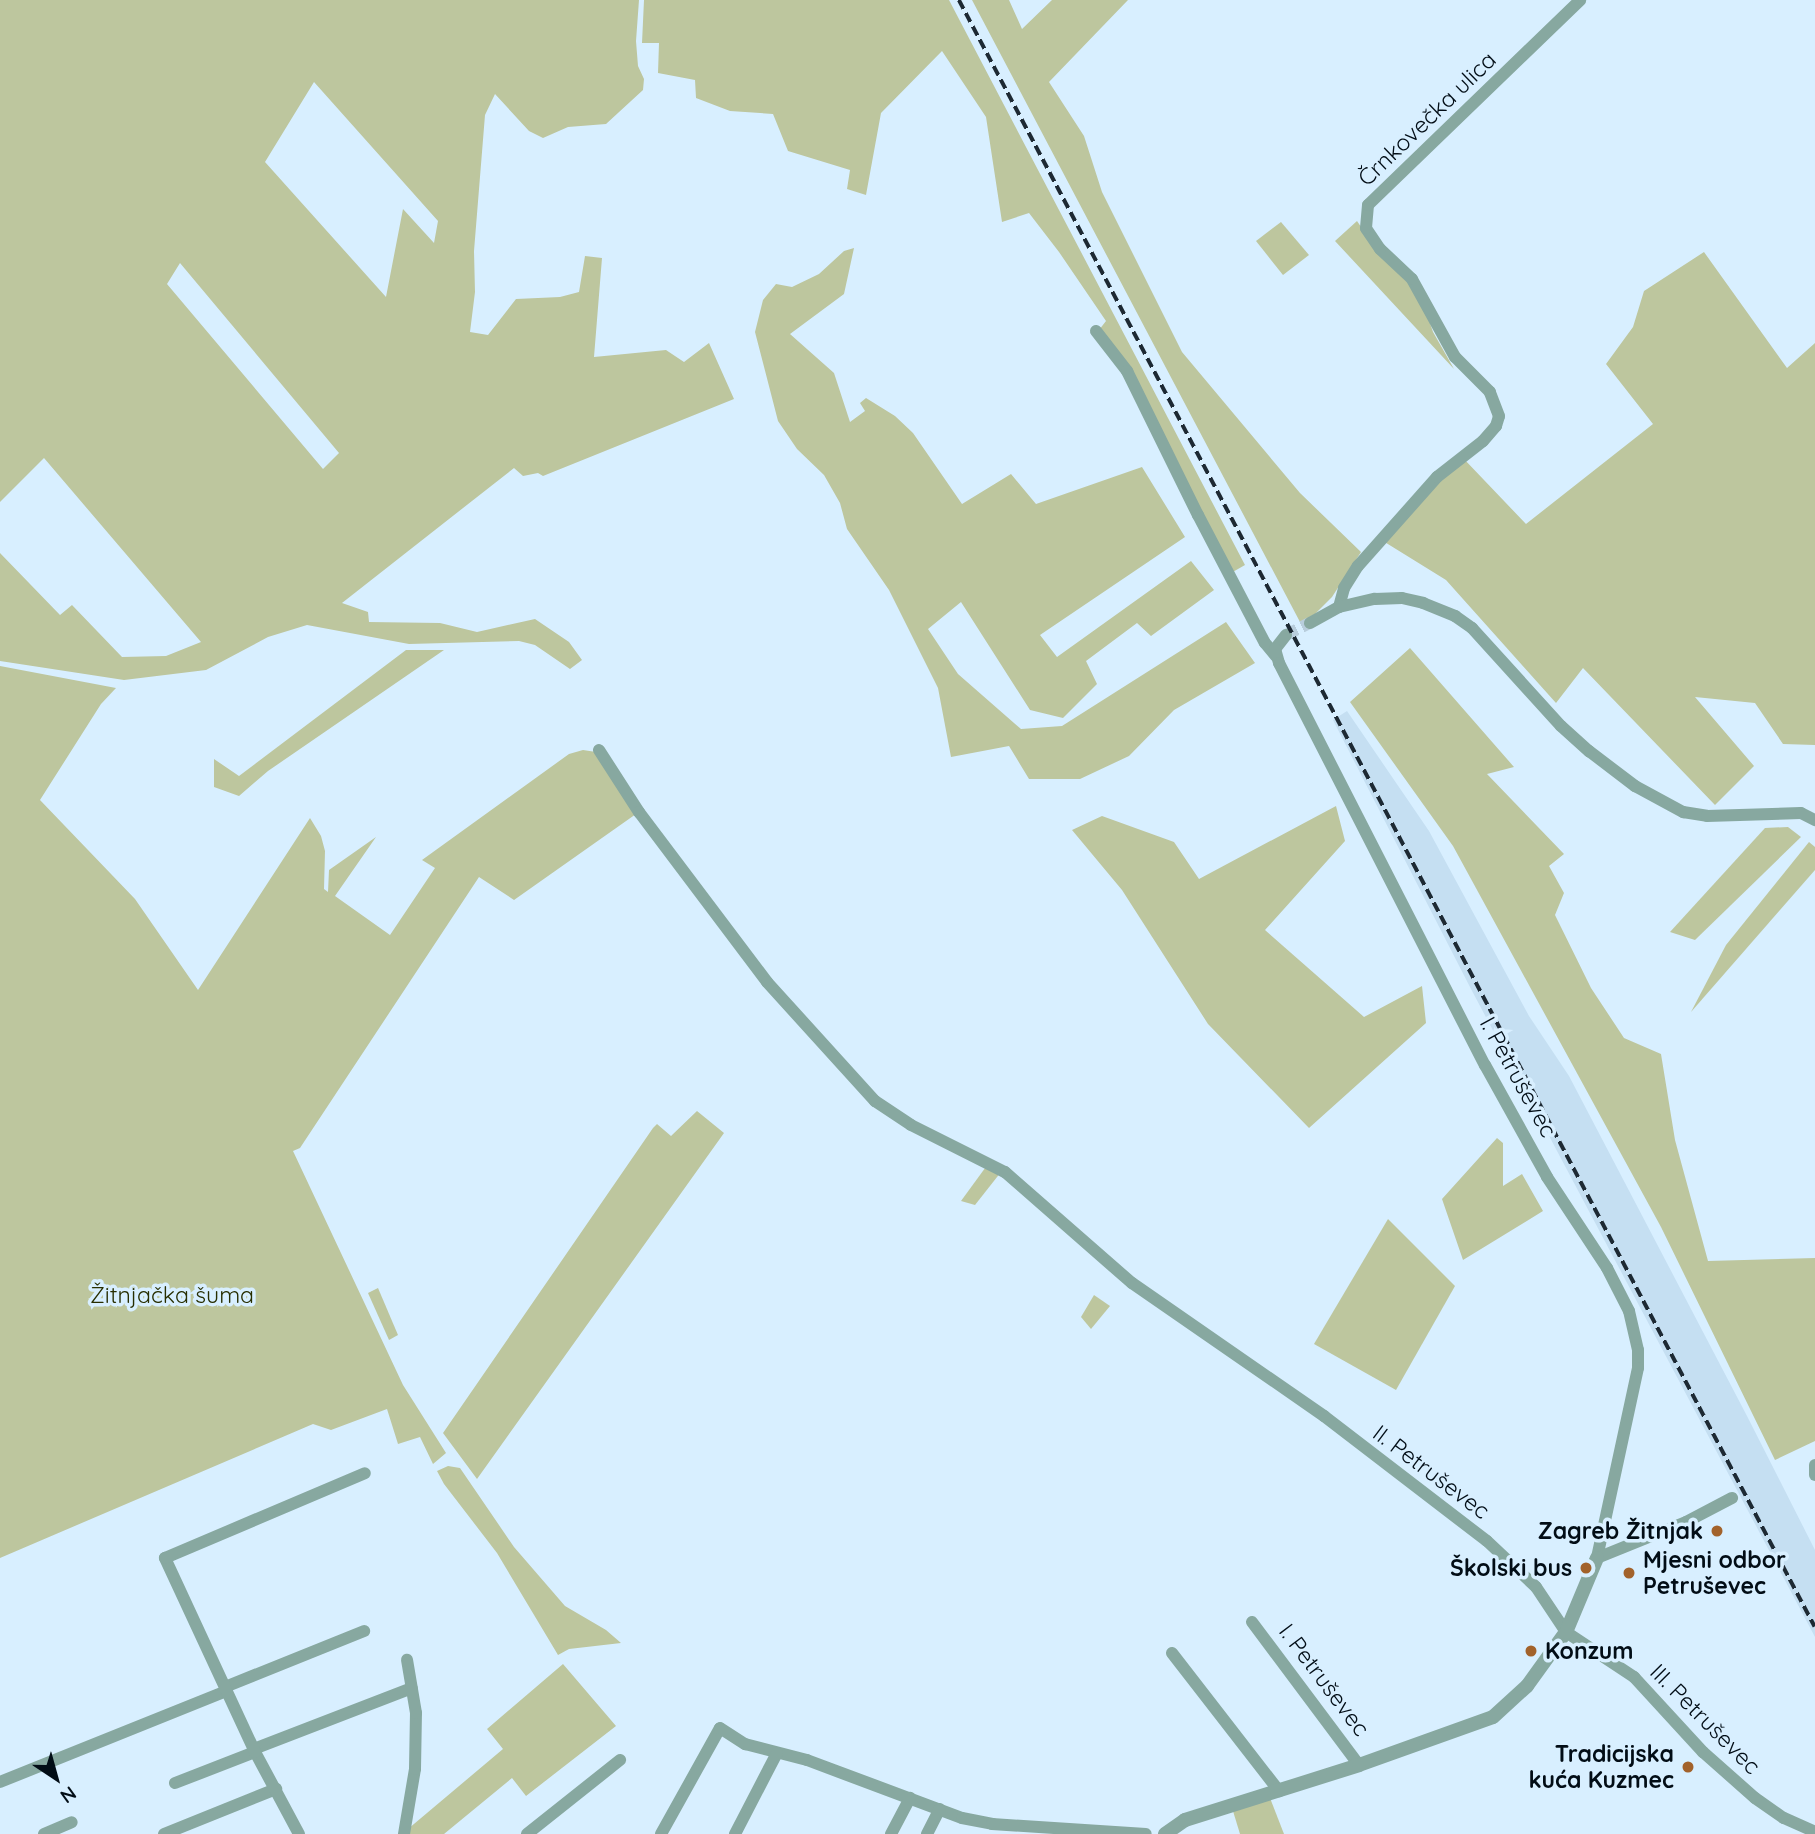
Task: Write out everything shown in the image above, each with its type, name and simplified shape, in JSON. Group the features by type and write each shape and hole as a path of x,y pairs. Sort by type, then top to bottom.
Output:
{"street":[{"name":"Črnkovečka ulica","path":"1339,607 1344,588 1358,566 1437,477 1483,441 1496,426 1499,416 1490,391 1455,356 1412,279 1380,248 1366,228 1368,205 1580,0"},
{"name":"I. Petruševec","path":"1096,331 1126,371 1265,643 1276,656 1485,1065 1547,1177 1607,1268 1629,1311 1636,1340 1638,1368 1598,1558 1566,1632 1527,1686 1493,1717 1480,1724 1185,1820 1165,1834"},
{"path":"1310,623 1339,607 1375,599 1402,598 1455,616 1472,628 1588,751 1635,786 1683,812 1707,816 1801,813 1815,820"},
{"path":"1276,656 1277,643 1286,635"},
{"name":"II. Petruševec","path":"599,750 639,812 767,982 874,1101 911,1125 1005,1172 1132,1283 1325,1416 1487,1541 1535,1587 1566,1632"},
{"path":"1815,1466 1815,1475"},
{"path":"299,1834 255,1750 165,1558 365,1473"},
{"path":"1598,1558 1686,1522 1732,1498"},
{"name":"I. Petruševec","path":"1252,1622 1359,1765"},
{"path":"0,1782 364,1631"},
{"name":"III. Petruševec","path":"1566,1632 1634,1677 1703,1752 1755,1798 1784,1818 1815,1832"},
{"path":"1171,1653 1279,1791"},
{"path":"404,1834 415,1769 416,1713 408,1660"},
{"path":"175,1783 412,1688"},
{"path":"661,1834 720,1728 745,1744 807,1760 940,1809 992,1824 1146,1834"},
{"path":"736,1834 777,1753"},
{"path":"527,1834 620,1760"},
{"path":"164,1834 276,1788"},
{"path":"891,1834 910,1798"},
{"path":"927,1834 940,1809"},
{"path":"44,1834 72,1822"}],"shaded area":[{"name":"Zagreb Žitnjak","path":"1347,711 1429,831 1529,1016 1569,1076 1815,1550 1815,1637 1471,989 1333,720"}],"green space":[{"path":"0,0 639,0 636,41 638,66 644,79 643,90 606,124 568,127 543,138 529,131 495,94 485,115 474,251 475,292 470,332 488,335 516,299 560,297 579,292 585,256 602,258 594,357 666,350 684,362 709,343 734,399 543,476 538,473 523,476 514,468 342,603 368,612 369,622 440,623 477,632 535,619 569,642 582,660 570,669 535,645 519,641 409,644 307,625 268,637 206,670 124,680 0,661 0,553 60,615 72,605 122,657 166,656 201,642 44,458 0,502","holes":["314,82 438,221 434,243 403,209 386,297 265,162","180,263 339,453 323,469 167,284"]},
{"path":"644,0 949,0 1245,565 1231,573 1099,330 1106,321 1059,252 1029,213 1002,222 986,117 942,51 881,113 866,195 847,189 850,170 788,151 773,114 730,111 696,98 695,80 658,73 659,43 642,43"},
{"path":"972,0 1009,0 1022,29 1052,0 1128,0 1049,82 1084,136 1102,192 1182,352 1300,493 1361,552 1332,597 1315,614 1300,622"},
{"path":"1357,221 1374,246 1421,297 1433,332 1454,369 1335,241"},
{"path":"1281,222 1309,255 1283,275 1256,241"},
{"path":"854,248 844,294 790,334 834,373 850,422 865,411 860,403 866,398 895,416 913,433 962,504 1011,474 1036,504 1142,467 1185,537 1040,635 1057,657 1191,561 1214,590 1151,636 1137,623 1086,661 1097,684 1063,718 1030,710 961,602 928,629 958,674 1021,729 1062,726 1226,622 1255,663 1174,710 1129,756 1080,779 1029,779 1009,746 951,757 938,688 889,590 847,529 840,503 824,475 797,449 778,421 755,332 763,300 776,284 792,287 819,274 844,251"},
{"path":"1704,252 1787,368 1815,343 1815,745 1783,744 1755,703 1695,697 1754,766 1715,805 1583,668 1556,703 1446,580 1383,541 1463,458 1526,524 1653,424 1606,364 1633,327 1644,291"},
{"path":"1410,648 1514,767 1487,774 1564,854 1549,866 1564,893 1555,915 1591,988 1624,1038 1661,1054 1675,1140 1708,1261 1815,1258 1815,1441 1775,1460 1661,1227 1453,846 1350,702"},
{"path":"406,650 444,650 268,771 239,796 214,787 214,759 239,776"},
{"name":"Žitnjačka šuma","path":"0,666 116,688 101,704 40,800 135,899 198,990 310,818 321,836 325,851 324,889 328,892 329,870 376,837 335,896 390,935 435,868 422,860 569,754 583,750 596,752 636,814 514,900 479,877 300,1148 293,1151 403,1385 446,1453 433,1464 420,1437 398,1444 387,1409 331,1430 313,1424 0,1558"},
{"path":"1336,806 1345,841 1265,930 1364,1017 1422,986 1426,1023 1309,1128 1208,1024 1122,890 1072,830 1102,816 1174,842 1199,879"},
{"path":"1788,827 1801,837 1695,940 1670,932 1765,828"},
{"path":"1809,842 1815,847 1815,870 1691,1012 1726,945"},
{"path":"697,1111 724,1133 477,1479 443,1433 653,1128 657,1124 671,1136"},
{"path":"1497,1138 1503,1143 1503,1186 1522,1174 1543,1211 1463,1260 1442,1199"},
{"path":"988,1164 1001,1172 975,1205 961,1201"},
{"path":"1388,1219 1455,1286 1396,1390 1314,1344"},
{"path":"378,1288 398,1335 389,1340 368,1293"},
{"path":"1094,1295 1110,1306 1091,1329 1081,1317"},
{"path":"448,1466 460,1468 514,1547 565,1606 606,1630 621,1643 569,1649 558,1655 497,1553 444,1484 437,1471"},
{"path":"563,1664 616,1726 526,1796 512,1778 444,1834 407,1834 408,1829 503,1749 487,1729"},
{"path":"1270,1798 1284,1834 1240,1834 1233,1811"}],"tunnel":[{"path":"1286,635 1310,623"}],"railway":[{"path":"959,0 1815,1627"}],"place":[{"name":"Zagreb Žitnjak","path":"1717,1531"},
{"name":"Školski bus","path":"1586,1568"},
{"name":"Mjesni odbor Petruševec","path":"1629,1573"},
{"name":"Konzum","path":"1531,1651"},
{"name":"Tradicijska kuća Kuzmec","path":"1688,1767"}]}
